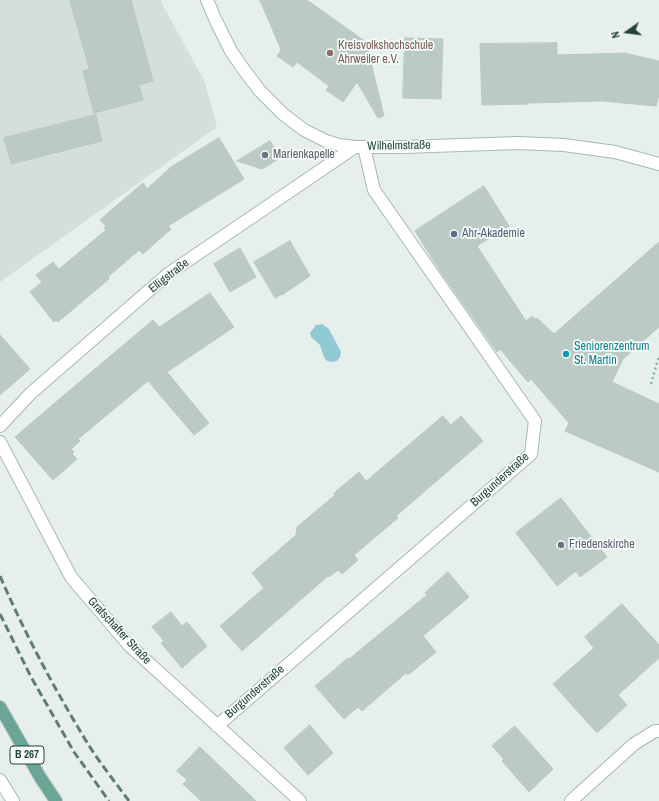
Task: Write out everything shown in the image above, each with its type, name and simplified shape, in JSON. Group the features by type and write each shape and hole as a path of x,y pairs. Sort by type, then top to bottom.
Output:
{"main road":[{"name":"B 267","path":"0,707 40,777 56,801"}],"street":[{"name":"Wilhelmstraße","path":"207,0 231,51 260,91 283,114 304,130 326,141 339,145 360,147 518,143 564,145 615,152 659,164"},
{"name":"Elligstraße","path":"0,426 31,393 168,274 360,147"},
{"name":"Burgunderstraße","path":"217,726 531,454 535,421 374,190 360,147"},
{"name":"Grafschafter Straße","path":"0,442 71,577 129,645 300,801"},
{"path":"571,801 634,744 659,730"},
{"path":"0,780 13,801"}],"path":[{"path":"651,384 659,356"}],"shaded area":[{"path":"0,0 161,0 204,80 217,127 0,282"}],"water":[{"path":"322,324 329,329 341,352 337,361 330,362 326,360 320,345 311,337 310,333 316,325"}],"building":[{"path":"70,0 131,0 153,81 139,85 143,100 94,113 83,71 89,69"},
{"path":"260,0 307,0 366,42 384,116 378,118 357,82 343,102 326,90 329,86 297,62 293,67 277,56 281,50"},
{"path":"405,38 443,39 441,99 403,98"},
{"path":"557,43 557,55 624,53 659,61 659,94 656,106 602,101 482,105 480,44"},
{"path":"96,115 102,141 11,164 4,138"},
{"path":"219,138 244,179 168,226 171,229 143,254 139,250 108,277 109,279 58,322 56,320 54,322 30,292 42,282 36,275 53,262 59,269 106,230 104,227 106,226 100,220 143,183 147,189 171,167"},
{"name":"Marienkapelle","path":"270,141 280,158 262,169 237,161"},
{"name":"Seniorenzentrum St. Martin","path":"484,186 509,226 477,246 526,321 532,316 534,319 537,318 554,334 659,242 659,327 623,359 612,382 659,404 659,472 565,431 569,423 531,379 528,382 500,349 497,352 440,271 415,231"},
{"path":"290,241 310,276 275,298 254,262"},
{"path":"240,248 256,277 230,292 214,264"},
{"path":"210,293 234,327 167,372 209,423 194,435 148,381 78,439 80,441 71,449 74,452 72,454 77,459 53,480 15,437 153,320 159,327"},
{"path":"0,335 30,369 0,395"},
{"path":"443,416 451,425 461,416 483,441 396,516 398,518 354,555 358,560 342,574 338,570 329,577 328,576 242,651 220,626 264,588 252,573 296,535 297,527 335,495 334,493 359,472 366,481"},
{"name":"Friedenskirche","path":"561,498 607,557 580,577 576,571 557,586 516,533"},
{"path":"448,572 469,597 423,636 436,652 408,675 406,673 362,711 358,707 344,719 315,686 427,595 425,593"},
{"path":"622,604 659,645 659,658 618,695 627,705 597,733 553,684 594,648 585,637"},
{"path":"171,612 182,626 187,622 207,646 182,668 161,643 164,641 152,627"},
{"path":"310,725 333,753 308,775 284,748"},
{"path":"515,726 553,769 529,792 502,761 504,759 492,746"},
{"path":"200,747 256,801 201,801 183,784 187,780 177,771"}],"railway":[{"path":"0,576 41,662 76,724 93,751 129,801"},
{"path":"0,614 31,677 74,752 109,801"}],"place":[{"name":"Kreisvolkshochschule Ahrweiler e.V.","path":"330,53"},
{"name":"Marienkapelle","path":"265,155"},
{"name":"Ahr-Akademie","path":"454,234"},
{"name":"Seniorenzentrum St. Martin","path":"566,354"},
{"name":"Friedenskirche","path":"561,545"}]}
